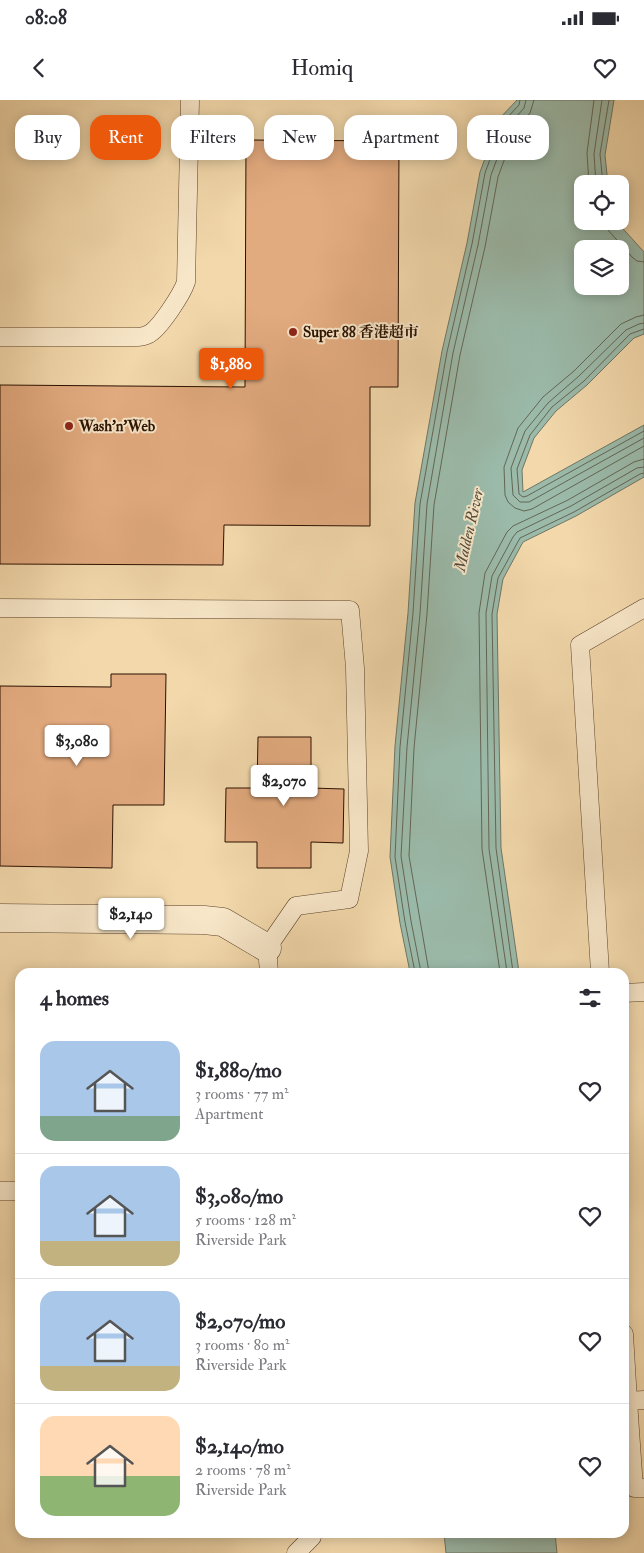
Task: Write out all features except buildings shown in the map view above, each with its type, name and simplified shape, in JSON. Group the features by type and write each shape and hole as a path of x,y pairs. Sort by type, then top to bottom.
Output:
{"street":[{"path":"0,918 204,920 223,922 268,960"}],"lane":[{"path":"0,337 137,337 148,335 157,327 183,292 186,282 190,100"},
{"path":"0,608 350,610 355,668 359,850 349,900 296,906 268,960"},
{"path":"600,968 580,645 644,608"},
{"path":"629,993 644,992"},
{"path":"0,1191 15,1191"},
{"path":"629,1362 636,1400 634,1488 644,1488"},
{"path":"296,1553 311,1538"}],"water":[{"name":"Malden River","path":"517,100 614,100 605,155 607,175 574,175 574,230 624,230 644,252 644,334 634,338 587,385 556,411 534,438 522,470 523,492 644,425 644,477 576,516 523,542 503,579 497,614 501,848 518,968 409,968 390,857 395,746 408,613 415,503 442,351 467,243 480,172 484,160 549,160 549,115 503,115"},
{"path":"444,1538 556,1538 557,1553 446,1553"}],"place":[{"name":"Super 88 香港超市","path":"293,332"},
{"name":"Wash'n'Web","path":"69,426"}]}
